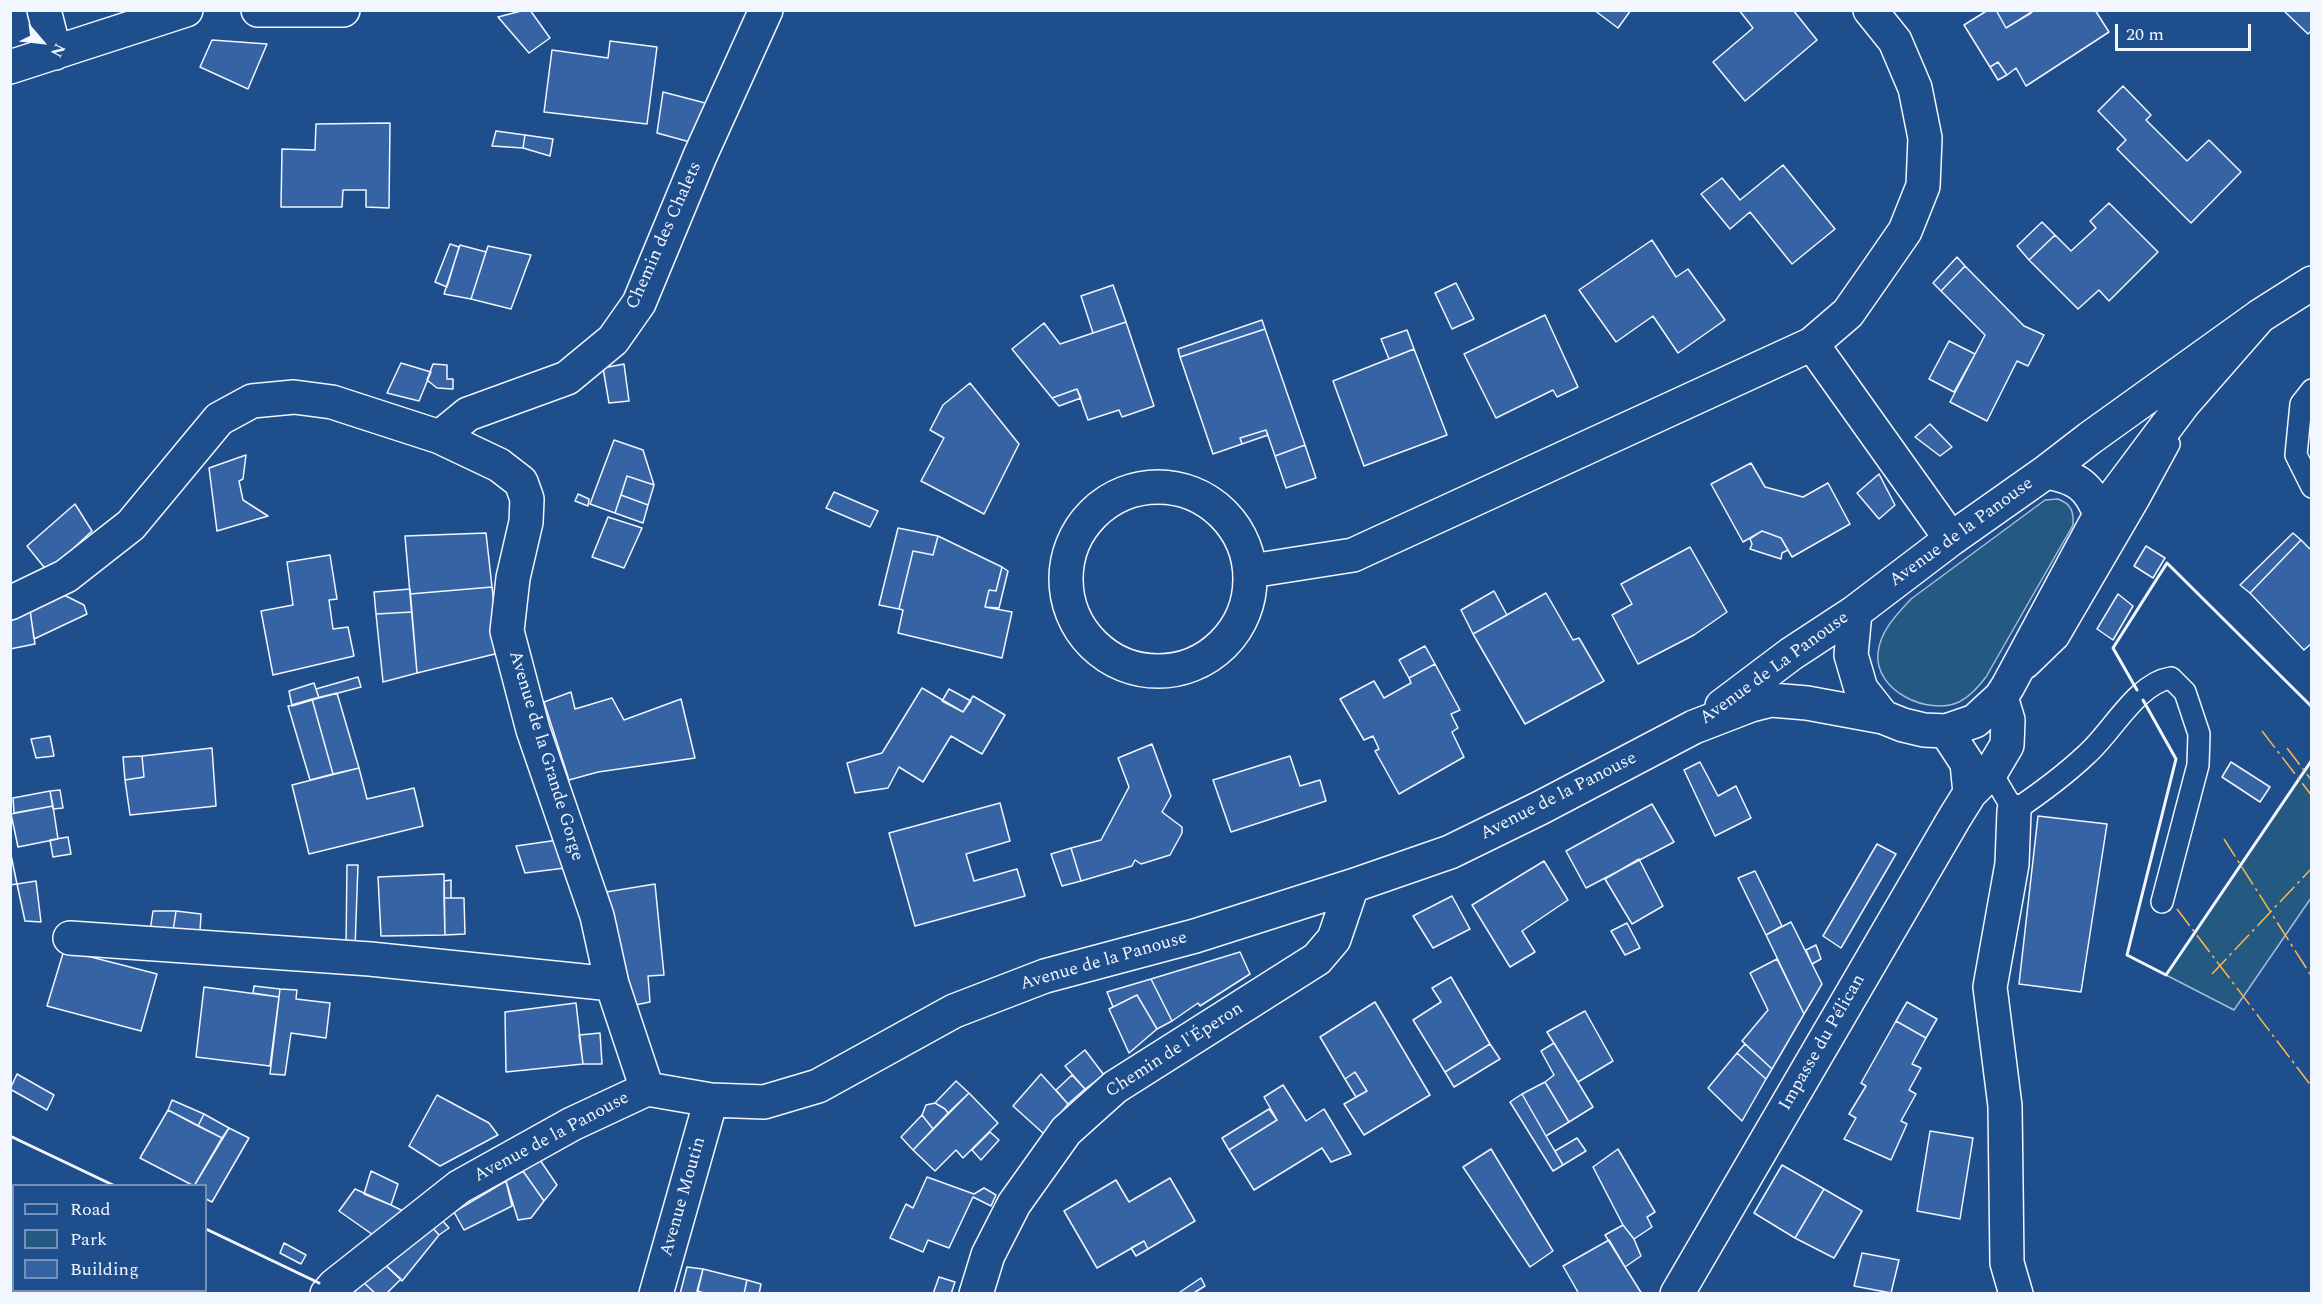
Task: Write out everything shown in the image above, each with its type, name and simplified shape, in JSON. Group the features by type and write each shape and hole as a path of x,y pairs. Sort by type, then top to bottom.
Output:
{"street":[{"path":"44,10 55,53"},
{"path":"10,67 186,10"},
{"path":"258,10 343,10"},
{"name":"Chemin des Chalets","path":"440,437 468,414 523,396 567,378 613,340 639,303 700,156 766,10"},
{"path":"1251,571 1353,555 1812,344 1848,313 1905,231 1923,186 1925,138 1916,88 1895,41 1870,10"},
{"name":"Avenue de la Panouse","path":"1883,717 1861,689 1851,655 1855,612 2090,438 2260,316 2312,283"},
{"name":"Avenue de la Panouse","path":"327,1293 459,1187 572,1124 646,1089 711,1100 764,1102 818,1086 954,1011 1045,976 1195,936 1450,852 1540,808 1694,727 1751,705 1771,700 1807,704 1883,717 1903,726 1924,730 1946,731 1975,721 2004,692 2100,515 2183,404 2260,316"},
{"path":"1812,344 1951,539"},
{"name":"Avenue de la Grande Gorge","path":"10,603 66,576 131,525 219,419 252,400 294,397 332,402 440,437 499,465 521,482 527,499 526,522 513,579 507,631 533,730 597,916 612,984 646,1089"},
{"name":"Avenue de la Panouse","path":"2046,472 2064,475 2077,481 2095,500 2100,515"},
{"path":"1167,486 1198,495 1224,513 1243,540 1251,571 1248,604 1235,633 1211,656 1182,669 1150,672 1119,664 1092,645 1074,619 1065,587 1068,555 1082,525 1106,502 1135,489 1167,486"},
{"name":"Avenue de La Panouse","path":"1694,727 1791,654 1855,612"},
{"name":"Impasse du Pélican","path":"1677,1293 1980,782 2007,745 2008,720 2004,692"},
{"path":"1946,731 1980,782"},
{"path":"2014,811 2012,864 1990,987 2005,1106 2007,1263 2016,1293"},
{"name":"Chemin de l'Éperon","path":"976,1293 988,1255 1014,1204 1066,1131 1115,1087 1317,959 1334,939 1352,886"},
{"path":"69,938 370,959 612,984"},
{"name":"Avenue Moutin","path":"656,1293 711,1100"}],"lane":[{"path":"2004,692 2058,638 2138,501 2200,384"},
{"path":"2312,390 2301,404 2296,455 2312,487"},
{"path":"1980,782 2014,811 2088,753 2140,695 2160,680 2171,678 2185,692 2199,734 2198,765 2162,902"}],"green space":[{"path":"2058,499 2071,509 2073,525 1980,684 1959,702 1933,706 1905,697 1894,689 1885,679 1879,667 1878,653 1882,637 1900,611 1911,599 2045,500"},
{"path":"2311,760 2311,898 2234,1010 2166,975"}],"building":[{"path":"530,10 550,38 529,53 498,17"},
{"path":"1594,10 1631,10 1618,28"},
{"path":"1739,10 1793,10 1817,40 1745,101 1713,62 1753,28"},
{"path":"1988,10 1996,10 2006,28 2035,10 2095,10 2109,32 2026,86 2016,68 2007,75 1998,62 1990,67 1964,25"},
{"path":"1996,10 2029,10 2031,13 2006,28"},
{"path":"2283,10 2312,10 2312,30 2308,34"},
{"path":"212,40 267,44 248,89 200,67"},
{"path":"610,41 657,47 647,124 544,112 552,50 608,58"},
{"path":"1998,62 2007,75 1998,80 1990,67"},
{"path":"2123,86 2151,115 2146,120 2187,161 2209,140 2241,172 2191,223 2117,149 2126,140 2098,111"},
{"path":"663,92 709,104 690,142 657,133"},
{"path":"390,123 389,208 366,207 366,190 343,190 342,207 281,207 282,149 315,150 316,124"},
{"path":"496,131 525,135 523,148 492,146"},
{"path":"525,135 553,139 550,156 523,148"},
{"path":"1783,165 1835,229 1792,264 1750,212 1730,229 1701,194 1722,178 1740,200"},
{"path":"2109,203 2158,252 2109,301 2099,290 2078,309 2029,260 2055,235 2071,251 2096,228 2090,221"},
{"path":"2042,222 2055,235 2029,260 2017,246"},
{"path":"1652,240 1676,277 1688,269 1725,320 1678,353 1653,316 1616,342 1579,290"},
{"path":"450,244 459,247 447,287 435,282"},
{"path":"460,245 486,252 471,299 444,294"},
{"path":"488,246 531,255 511,309 471,299"},
{"path":"1957,257 1965,266 1941,291 1933,283"},
{"path":"1965,266 2024,326 2044,335 2028,366 2017,361 1987,421 1950,402 1985,335 1941,291"},
{"path":"1456,283 1474,319 1452,329 1435,293"},
{"path":"1113,285 1126,322 1093,333 1081,296"},
{"path":"1545,315 1578,387 1557,397 1553,390 1496,418 1464,354"},
{"path":"1262,320 1265,329 1180,357 1178,349"},
{"path":"1126,322 1154,406 1122,417 1119,410 1088,420 1077,389 1052,398 1012,349 1044,323 1060,344"},
{"path":"1265,329 1305,445 1275,456 1266,430 1240,438 1242,444 1213,454 1180,357"},
{"path":"1407,330 1414,349 1389,359 1381,339"},
{"path":"1949,341 1975,354 1954,392 1929,379"},
{"path":"1414,349 1447,435 1364,466 1333,381"},
{"path":"401,363 431,372 419,401 387,393"},
{"path":"433,364 447,365 447,379 453,379 453,389 437,388 427,380"},
{"path":"624,364 629,401 609,403 603,368"},
{"path":"970,383 1019,444 984,514 921,481 944,438 930,430 943,405"},
{"path":"1077,389 1081,398 1059,406 1052,398"},
{"path":"1930,424 1952,447 1940,456 1915,437"},
{"path":"1266,430 1268,435 1242,444 1240,438"},
{"path":"614,440 643,450 654,485 627,476 615,513 590,504"},
{"path":"1305,445 1316,478 1286,488 1275,456"},
{"path":"246,455 243,479 239,481 243,500 268,516 217,531 209,468"},
{"path":"1751,463 1765,487 1803,497 1828,483 1850,524 1792,557 1781,538 1762,531 1743,542 1711,484"},
{"path":"1879,474 1895,505 1879,519 1857,493"},
{"path":"627,476 654,485 648,505 621,495"},
{"path":"834,492 878,511 870,527 826,508"},
{"path":"578,494 589,499 588,506 575,501"},
{"path":"621,495 648,505 643,523 615,513"},
{"path":"75,504 92,531 48,572 27,546"},
{"path":"608,517 642,528 624,568 592,557"},
{"path":"898,528 938,536 933,555 913,551 899,609 879,605"},
{"path":"1762,531 1781,538 1788,550 1782,553 1781,559 1750,549 1752,544 1750,539"},
{"path":"486,533 492,587 410,594 405,536"},
{"path":"2293,533 2301,540 2250,593 2240,585"},
{"path":"938,536 1002,567 996,591 989,590 985,607 1012,612 1002,658 898,633 903,610 899,609 913,551 933,555"},
{"path":"2301,540 2312,551 2312,643 2304,650 2250,593"},
{"path":"2146,546 2165,558 2153,578 2134,566"},
{"path":"1690,547 1727,612 1694,635 1638,664 1612,615 1632,604 1621,584"},
{"path":"330,555 337,599 329,600 333,629 348,627 354,656 273,675 261,611 293,605 287,562"},
{"path":"1002,567 1008,571 999,608 985,607 989,590 996,591"},
{"path":"492,587 499,653 417,673 410,594"},
{"path":"410,589 412,612 376,614 374,592"},
{"path":"1494,591 1507,615 1473,634 1461,610"},
{"path":"1546,593 1573,640 1579,638 1604,681 1525,724 1473,634"},
{"path":"2118,594 2133,606 2113,640 2097,629"},
{"path":"64,595 84,605 87,614 34,639 30,610"},
{"path":"30,610 35,644 10,649 10,621"},
{"path":"412,612 417,673 383,682 376,614"},
{"path":"1425,646 1435,664 1409,678 1399,660"},
{"path":"1435,664 1460,710 1451,714 1458,728 1452,732 1464,757 1399,794 1375,751 1379,749 1373,736 1364,740 1340,699 1374,681 1384,698 1411,683 1409,678"},
{"path":"358,677 361,687 319,698 316,689"},
{"path":"314,683 319,698 292,706 289,691"},
{"path":"922,688 963,712 973,696 1005,715 982,754 951,736 923,782 899,767 888,788 855,793 847,763 882,753"},
{"path":"949,689 971,701 963,712 942,701"},
{"path":"571,692 575,709 612,698 624,720 681,699 695,758 598,772 569,780 544,702"},
{"path":"337,693 359,768 333,774 312,699"},
{"path":"312,699 333,774 310,780 288,706"},
{"path":"50,736 54,756 36,758 31,739"},
{"path":"1152,744 1171,796 1162,812 1182,827 1182,833 1170,855 1141,864 1135,860 1132,866 1081,881 1071,848 1101,840 1129,787 1118,758"},
{"path":"212,748 216,806 130,815 125,780 144,777 142,756"},
{"path":"142,756 144,777 125,780 123,757"},
{"path":"1290,756 1300,786 1320,780 1326,801 1231,832 1213,780"},
{"path":"1700,762 1718,796 1736,786 1751,818 1715,836 1684,770"},
{"path":"2231,762 2270,787 2260,802 2222,777"},
{"path":"359,768 367,799 414,788 423,826 309,854 292,785"},
{"path":"60,790 63,808 53,809 50,791"},
{"path":"50,791 53,806 14,813 13,798"},
{"path":"1000,803 1010,841 966,854 974,881 1017,869 1025,896 915,926 889,833"},
{"path":"1652,804 1674,842 1586,888 1566,851"},
{"path":"53,806 58,839 18,847 11,814"},
{"path":"2038,816 2107,824 2081,992 2019,984"},
{"path":"68,837 71,854 53,857 50,840"},
{"path":"558,840 565,868 525,873 516,846"},
{"path":"1877,844 1896,854 1841,948 1823,936"},
{"path":"1071,848 1081,881 1062,886 1051,854"},
{"path":"10,850 17,884 10,885"},
{"path":"1639,859 1663,906 1632,924 1605,879"},
{"path":"1544,861 1568,900 1522,931 1535,952 1510,967 1472,905"},
{"path":"347,865 358,865 355,948 346,946"},
{"path":"1755,871 1782,926 1766,935 1738,878"},
{"path":"444,874 445,935 381,936 378,877"},
{"path":"451,880 451,898 444,898 444,881"},
{"path":"36,881 41,922 25,921 17,884"},
{"path":"655,884 664,975 648,976 650,1002 635,1005 606,892"},
{"path":"1452,896 1470,929 1433,948 1413,916"},
{"path":"444,898 464,898 465,934 445,935"},
{"path":"153,911 176,911 173,931 150,931"},
{"path":"176,911 201,914 200,932 173,931"},
{"path":"1791,922 1822,984 1804,1014 1766,935"},
{"path":"1627,923 1640,948 1625,955 1611,931"},
{"path":"1816,945 1821,959 1812,964 1806,950"},
{"path":"64,950 157,974 141,1031 47,1006"},
{"path":"1240,952 1250,974 1200,1006 1198,1003 1172,1021 1151,979"},
{"path":"1777,959 1804,1014 1772,1069 1742,1041 1768,1010 1750,973"},
{"path":"1451,977 1490,1044 1445,1072 1413,1020 1441,1002 1432,988"},
{"path":"1151,979 1172,1021 1157,1029 1137,995 1113,1007 1107,992"},
{"path":"254,986 280,989 279,997 253,993"},
{"path":"204,987 279,997 270,1066 196,1057"},
{"path":"280,989 297,990 296,999 330,1003 326,1038 291,1033 285,1075 270,1074"},
{"path":"1137,995 1157,1029 1129,1053 1109,1009"},
{"path":"1375,1002 1430,1095 1364,1135 1344,1104 1367,1091 1355,1072 1345,1079 1320,1037"},
{"path":"1907,1002 1937,1019 1926,1038 1896,1021"},
{"path":"576,1003 583,1064 506,1072 505,1012"},
{"path":"1585,1011 1613,1061 1578,1082 1547,1032"},
{"path":"1896,1021 1926,1038 1912,1064 1921,1068 1909,1090 1916,1094 1901,1121 1907,1124 1891,1160 1844,1139 1856,1118 1849,1114 1866,1086 1861,1083"},
{"path":"600,1033 602,1064 583,1064 579,1035"},
{"path":"1554,1043 1593,1107 1569,1122 1545,1082 1554,1075 1541,1051"},
{"path":"1490,1044 1500,1059 1454,1087 1445,1072"},
{"path":"1745,1044 1772,1069 1766,1079 1737,1053"},
{"path":"1085,1050 1104,1075 1085,1089 1065,1066"},
{"path":"1737,1053 1766,1079 1742,1121 1708,1088"},
{"path":"1355,1072 1367,1091 1356,1097 1345,1079"},
{"path":"17,1074 54,1095 47,1110 10,1089"},
{"path":"1041,1074 1068,1104 1044,1134 1013,1106"},
{"path":"1072,1075 1085,1089 1068,1104 1056,1090"},
{"path":"956,1081 969,1093 948,1113 935,1103"},
{"path":"1545,1082 1569,1122 1546,1136 1522,1094"},
{"path":"1283,1085 1306,1121 1324,1109 1351,1154 1331,1162 1322,1148 1254,1190 1229,1150 1277,1120 1264,1097"},
{"path":"969,1093 998,1123 963,1158 956,1150 935,1171 913,1150"},
{"path":"1522,1094 1563,1165 1553,1171 1510,1102"},
{"path":"437,1095 489,1123 498,1135 440,1166 409,1146"},
{"path":"172,1100 204,1114 198,1126 168,1110"},
{"path":"935,1103 948,1113 933,1129 922,1115 926,1105"},
{"path":"1269,1109 1277,1120 1229,1150 1222,1138"},
{"path":"168,1110 222,1138 195,1184 190,1184 140,1158"},
{"path":"204,1114 229,1128 222,1138 198,1126"},
{"path":"922,1115 933,1129 913,1150 901,1137"},
{"path":"229,1128 249,1138 212,1202 207,1200 207,1184 195,1184"},
{"path":"1930,1131 1973,1138 1960,1219 1917,1211"},
{"path":"990,1132 999,1140 981,1160 972,1150"},
{"path":"1577,1138 1586,1151 1563,1165 1555,1151"},
{"path":"1491,1149 1553,1251 1530,1267 1463,1167"},
{"path":"1618,1149 1655,1212 1647,1217 1652,1227 1634,1239 1623,1225 1593,1167"},
{"path":"540,1160 557,1185 544,1201 523,1171"},
{"path":"1782,1165 1824,1189 1795,1238 1754,1213"},
{"path":"371,1171 398,1184 391,1205 364,1194"},
{"path":"523,1171 544,1201 531,1218 518,1220 506,1181"},
{"path":"927,1177 974,1194 984,1188 996,1195 991,1206 973,1197 949,1248 928,1240 923,1252 890,1238 906,1204 913,1208"},
{"path":"1170,1178 1195,1221 1148,1249 1144,1241 1097,1268 1064,1211 1116,1180 1129,1202"},
{"path":"506,1181 512,1206 464,1230 454,1212"},
{"path":"355,1189 405,1212 376,1237 339,1211"},
{"path":"1824,1189 1862,1211 1834,1258 1795,1238"},
{"path":"441,1219 449,1228 439,1235 431,1226"},
{"path":"1623,1225 1634,1239 1641,1256 1625,1267 1605,1235"},
{"path":"431,1226 439,1235 402,1281 382,1262"},
{"path":"1609,1240 1642,1294 1579,1294 1563,1266"},
{"path":"1144,1241 1148,1249 1136,1256 1131,1248"},
{"path":"284,1243 306,1255 301,1264 280,1253"},
{"path":"1862,1253 1899,1260 1891,1293 1854,1286"},
{"path":"382,1262 401,1279 386,1294 376,1294 363,1282"},
{"path":"687,1267 703,1269 697,1294 680,1294"},
{"path":"703,1269 747,1280 744,1294 708,1294 697,1291"},
{"path":"939,1277 955,1282 951,1294 933,1294"},
{"path":"1201,1278 1205,1286 1192,1294 1177,1294"},
{"path":"747,1280 761,1284 759,1294 744,1294"},
{"path":"363,1282 376,1294 353,1294"}],"wall":[{"path":"2137,690 2113,648 2167,563 2312,707"},
{"path":"2143,700 2176,759 2127,955 2166,975 2312,760"},
{"path":"10,1136 111,1184"},
{"path":"207,1229 319,1283"}],"power":[{"path":"2262,731 2312,796"},
{"path":"2287,748 2312,781"},
{"path":"2224,839 2312,977"},
{"path":"2212,974 2312,868"},
{"path":"2177,909 2312,1087"}]}
